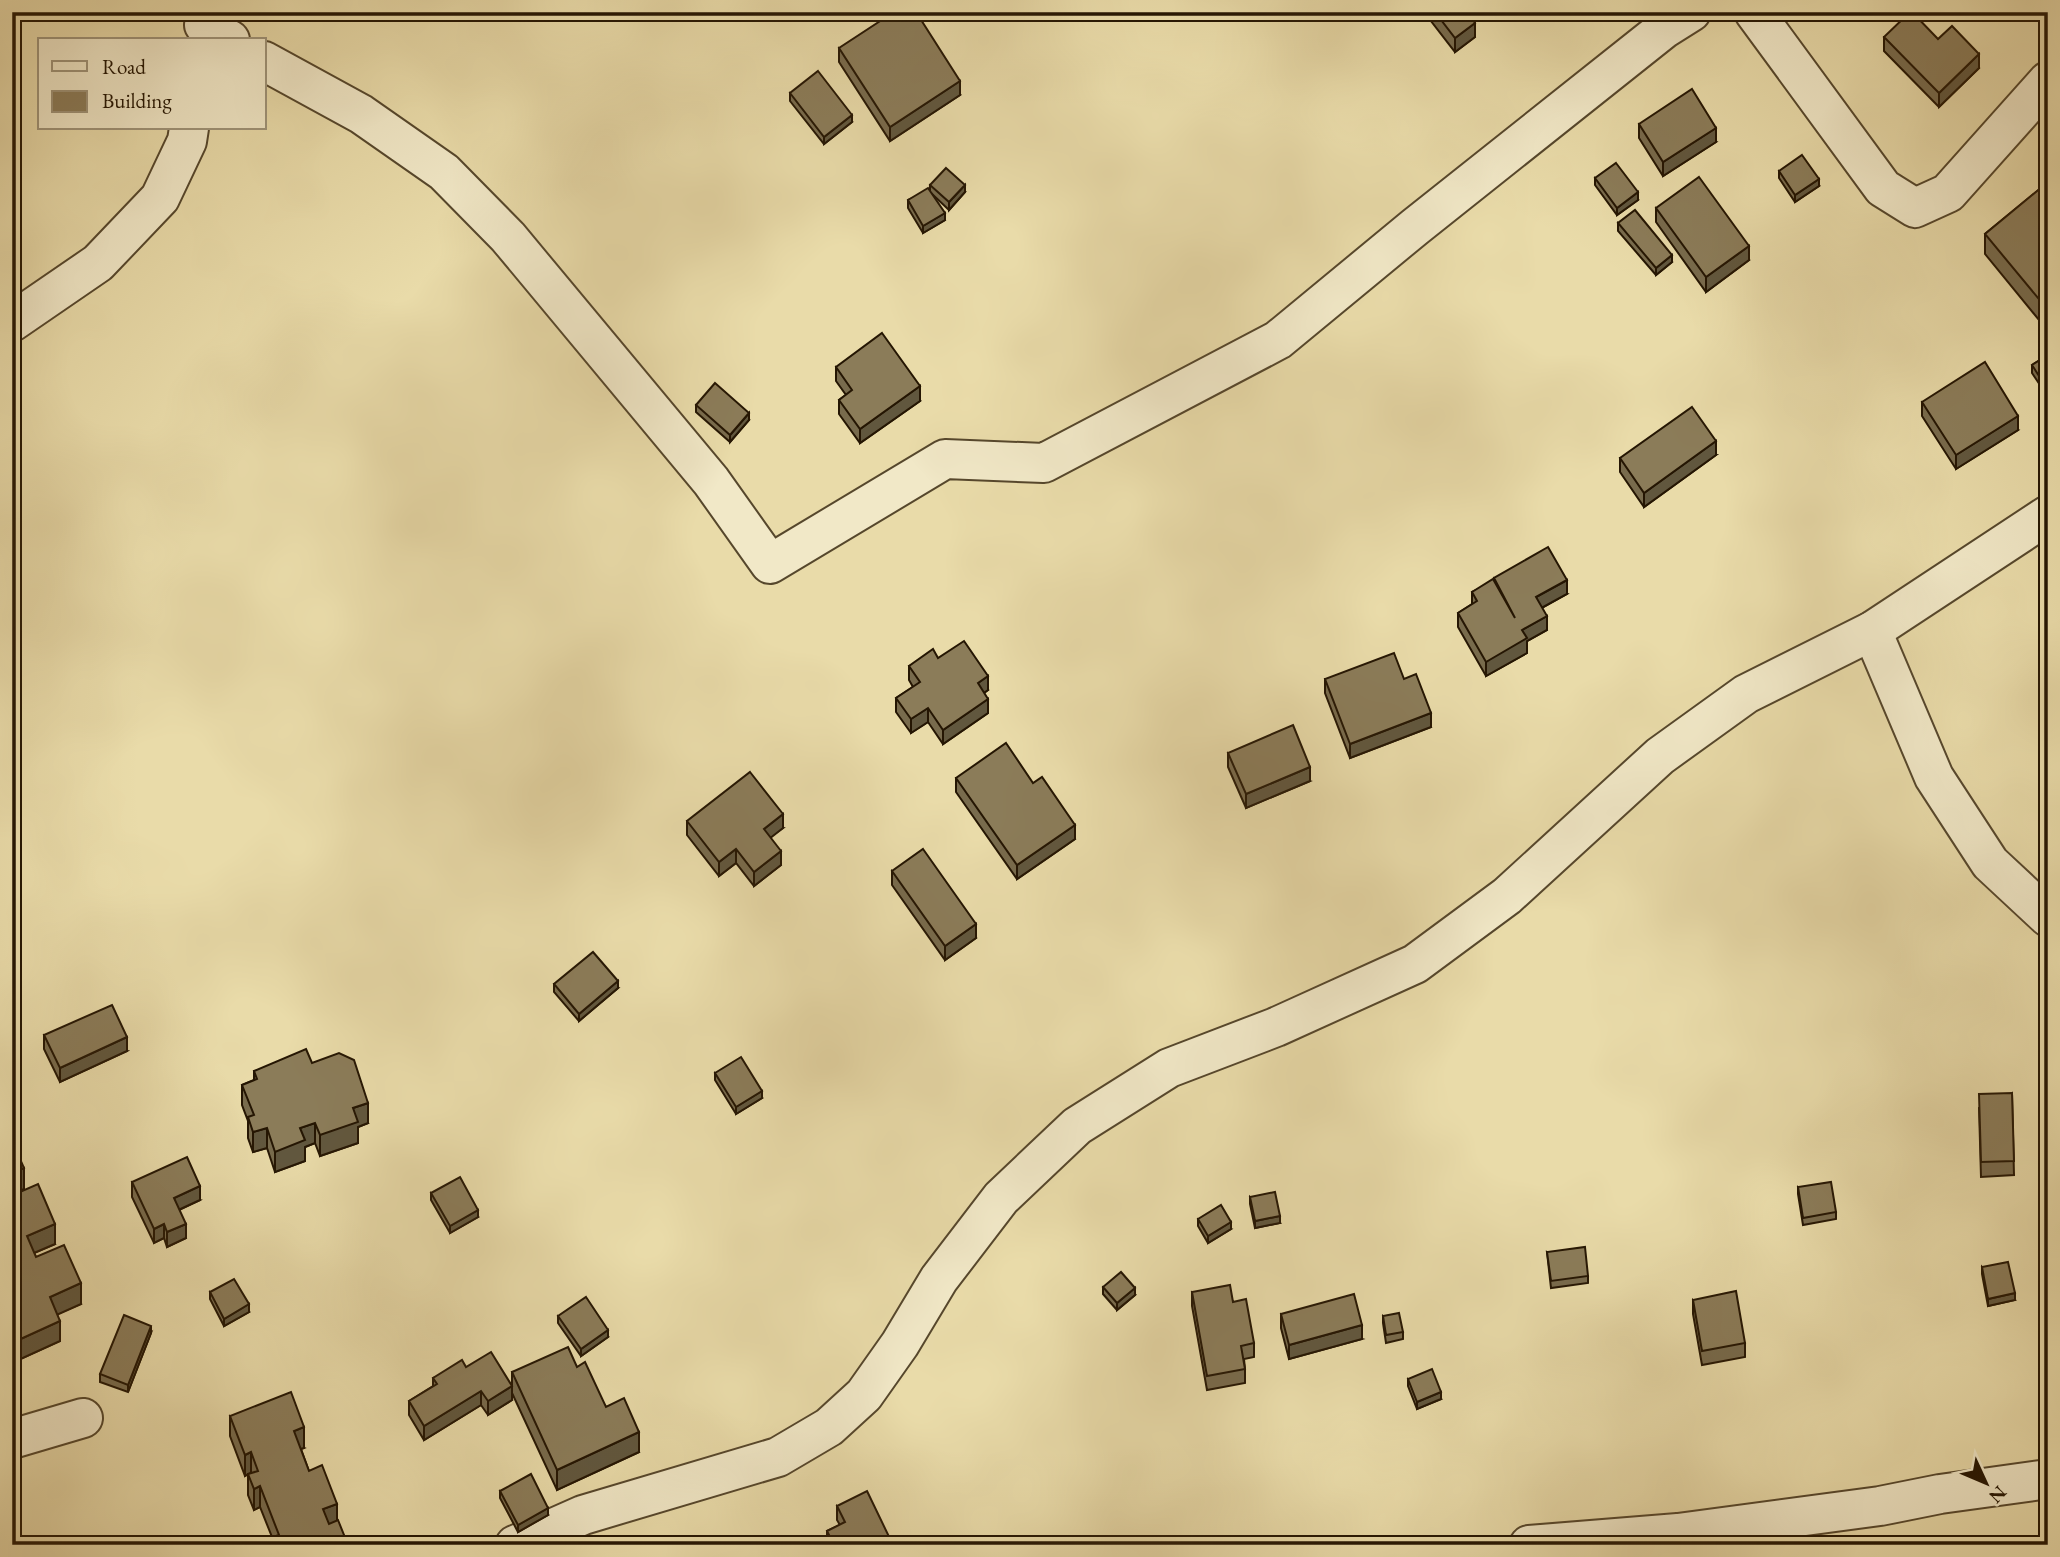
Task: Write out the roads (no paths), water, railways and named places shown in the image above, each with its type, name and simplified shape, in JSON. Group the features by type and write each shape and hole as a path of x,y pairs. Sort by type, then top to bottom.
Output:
{"street":[{"path":"266,62 361,114 444,172 517,248 711,481 770,564 945,459 1044,463 1279,340 1415,227 1664,29 1691,12"},
{"path":"1754,12 1883,188 1915,208 1948,193 2048,81"},
{"path":"12,323 98,262 160,198 187,141 189,130"},
{"path":"515,1545 583,1516 778,1457 829,1427 864,1395 900,1345 939,1279 1001,1198 1077,1126 1169,1068 1276,1027 1415,964 1507,896 1660,756 1746,694 1872,631 2048,515"},
{"path":"1872,631 1934,777 1990,863 2048,917"},
{"path":"12,1439 82,1418"},
{"path":"1530,1545 1678,1533 1880,1506 2048,1479"},
{"path":"1772,1545 1880,1506"}]}
